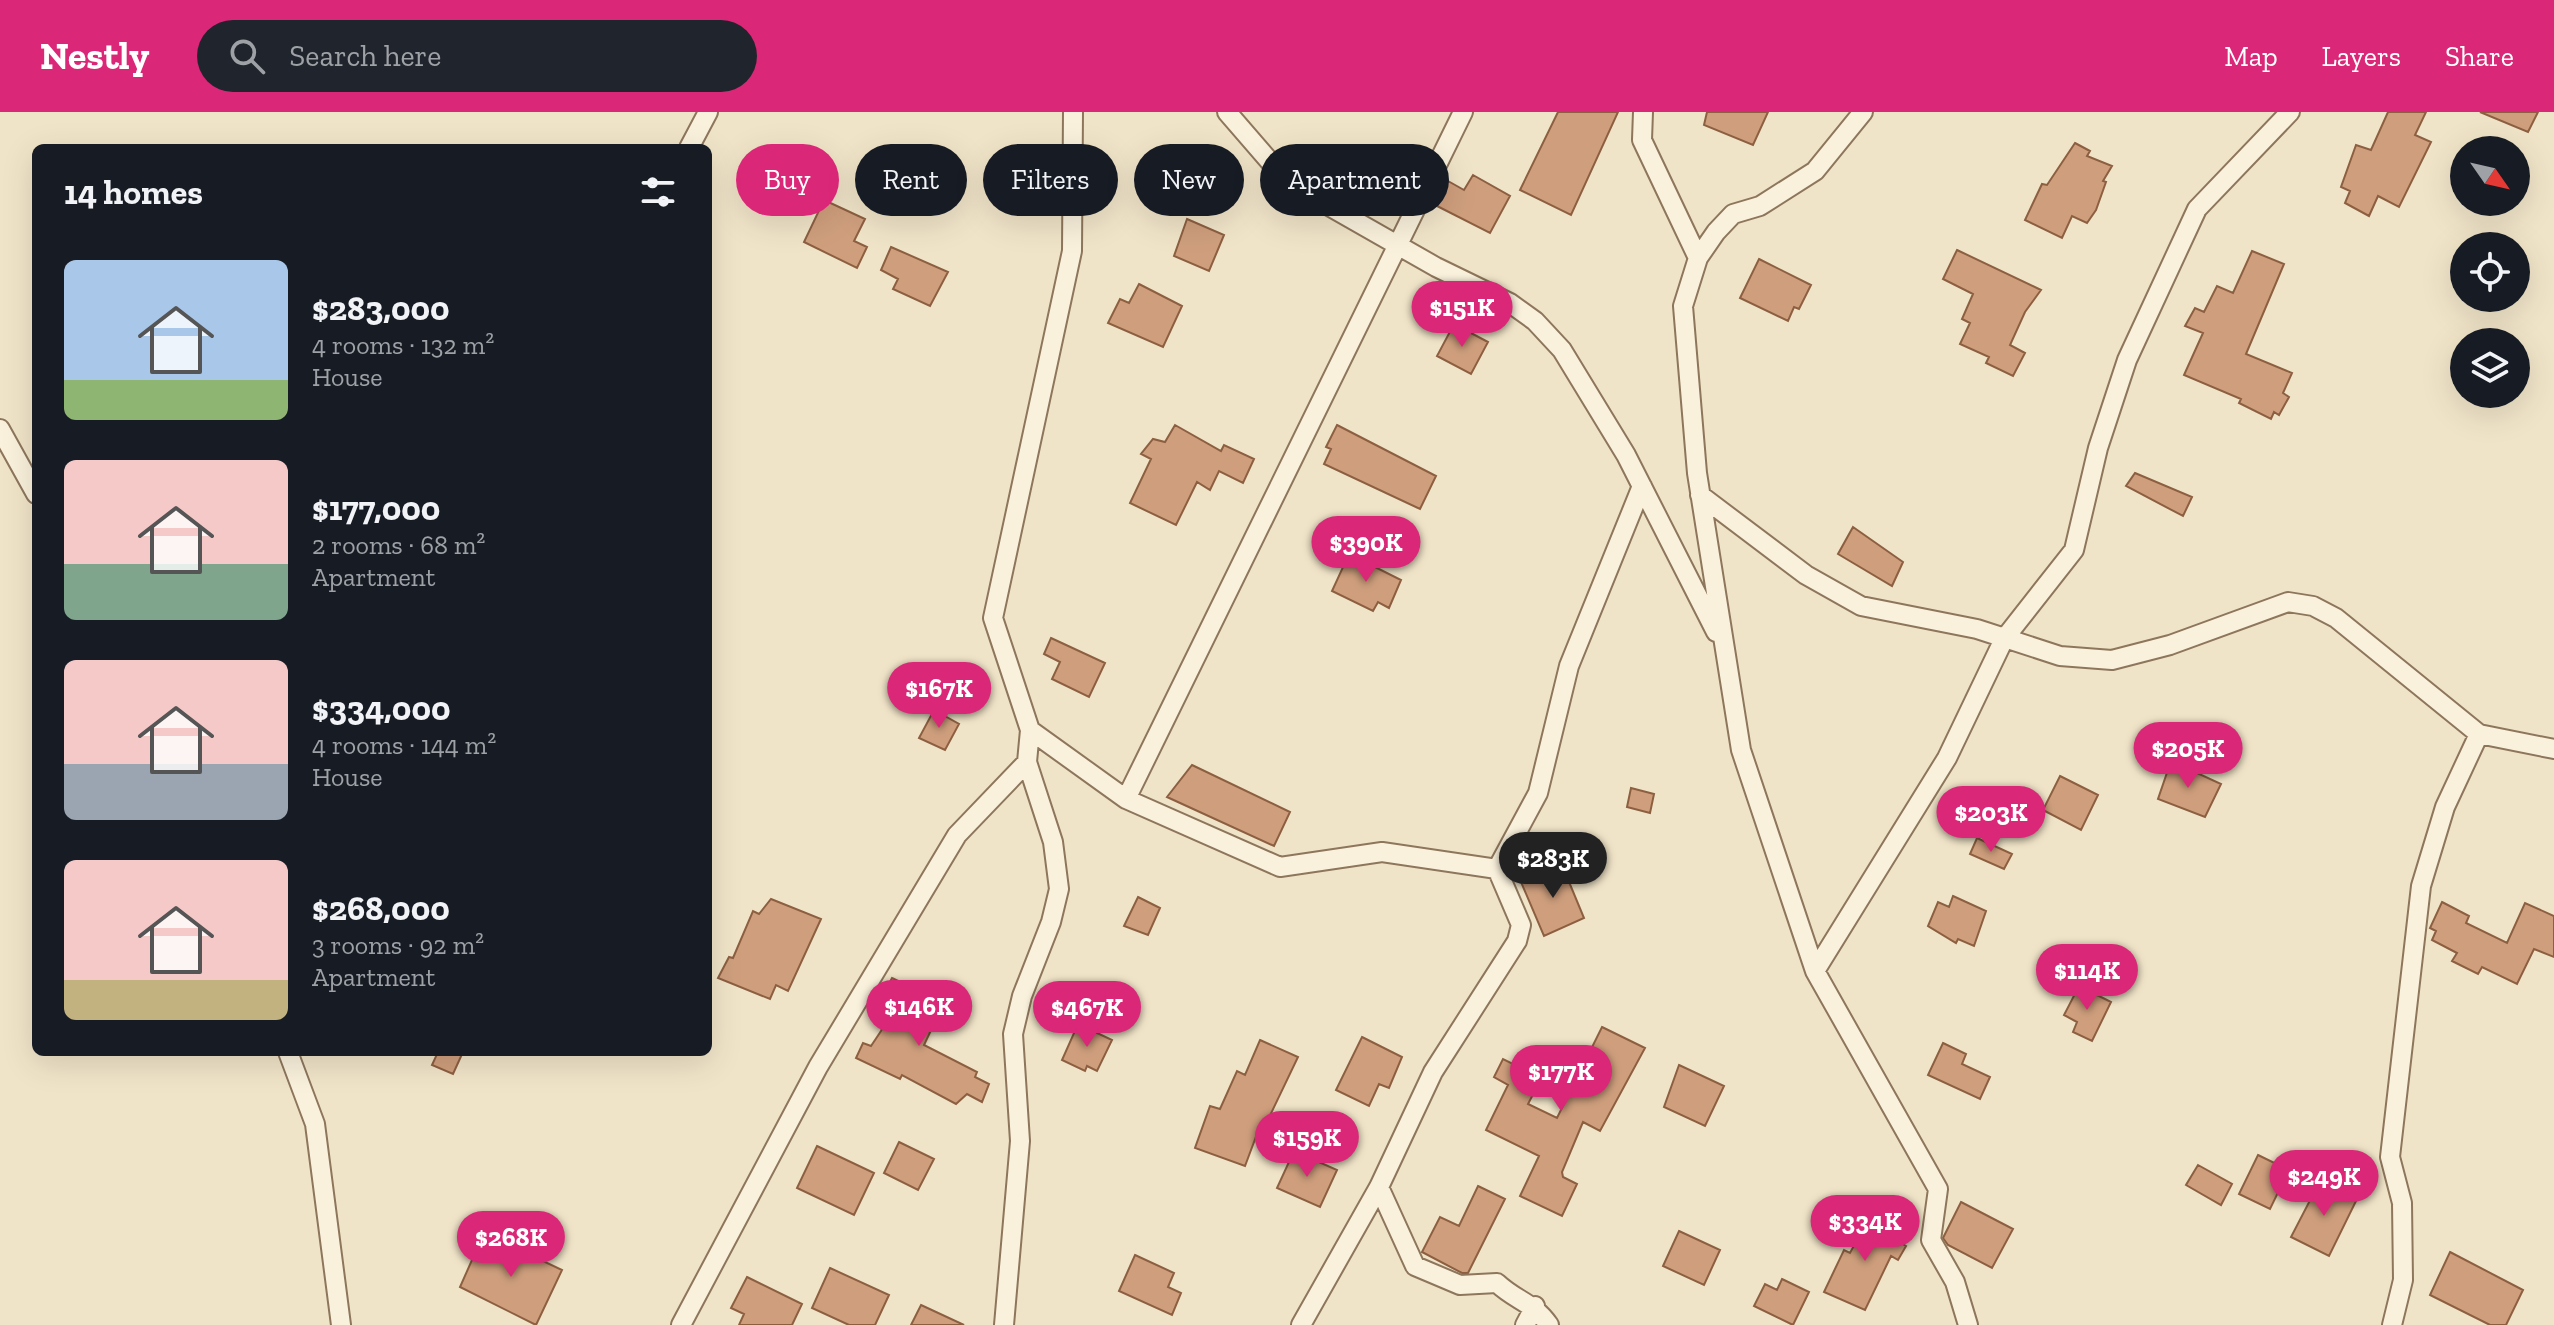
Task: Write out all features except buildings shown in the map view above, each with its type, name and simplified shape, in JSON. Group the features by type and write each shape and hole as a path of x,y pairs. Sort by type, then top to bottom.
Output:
{"street":[{"path":"691,144 708,112"},
{"path":"1004,1325 1020,1141 1013,1034 1022,996 1051,922 1059,889 1053,842 1027,762 1030,730 993,618 1072,251 1073,112"},
{"path":"1227,112 1272,164 1303,189 1395,245 1485,290 1535,321 1562,350 1642,486 1725,649"},
{"path":"1126,799 1395,245 1463,112"},
{"path":"1643,112 1642,140 1698,258"},
{"path":"1863,112 1815,171 1760,206 1733,214 1698,258 1683,306 1700,495 1741,750 1815,971 1886,1103 1938,1189 1931,1240 1955,1282 1968,1325"},
{"path":"1815,971 1947,758 2004,639 2074,550 2098,448 2118,385 2190,222 2214,189 2290,112"},
{"path":"0,429 32,487"},
{"path":"1497,869 1538,793 1569,666 1642,486"},
{"path":"1700,495 1806,575 1861,606 1977,629 2060,656 2112,660 2170,645 2288,602 2313,606 2336,618 2479,734 2554,749"},
{"path":"1030,730 1126,799 1280,867 1382,852 1497,869"},
{"path":"2392,1325 2403,1280 2402,1203 2390,1157 2421,886 2445,807 2479,734"},
{"path":"681,1325 818,1067 957,835 1027,762"},
{"path":"1301,1325 1379,1187 1415,1105 1517,941 1521,925 1497,869"},
{"path":"290,1056 315,1124 341,1325"},
{"path":"1379,1187 1415,1266 1460,1285 1497,1283 1508,1293 1535,1306 1549,1325"},
{"path":"1525,1325 1535,1306"}]}
